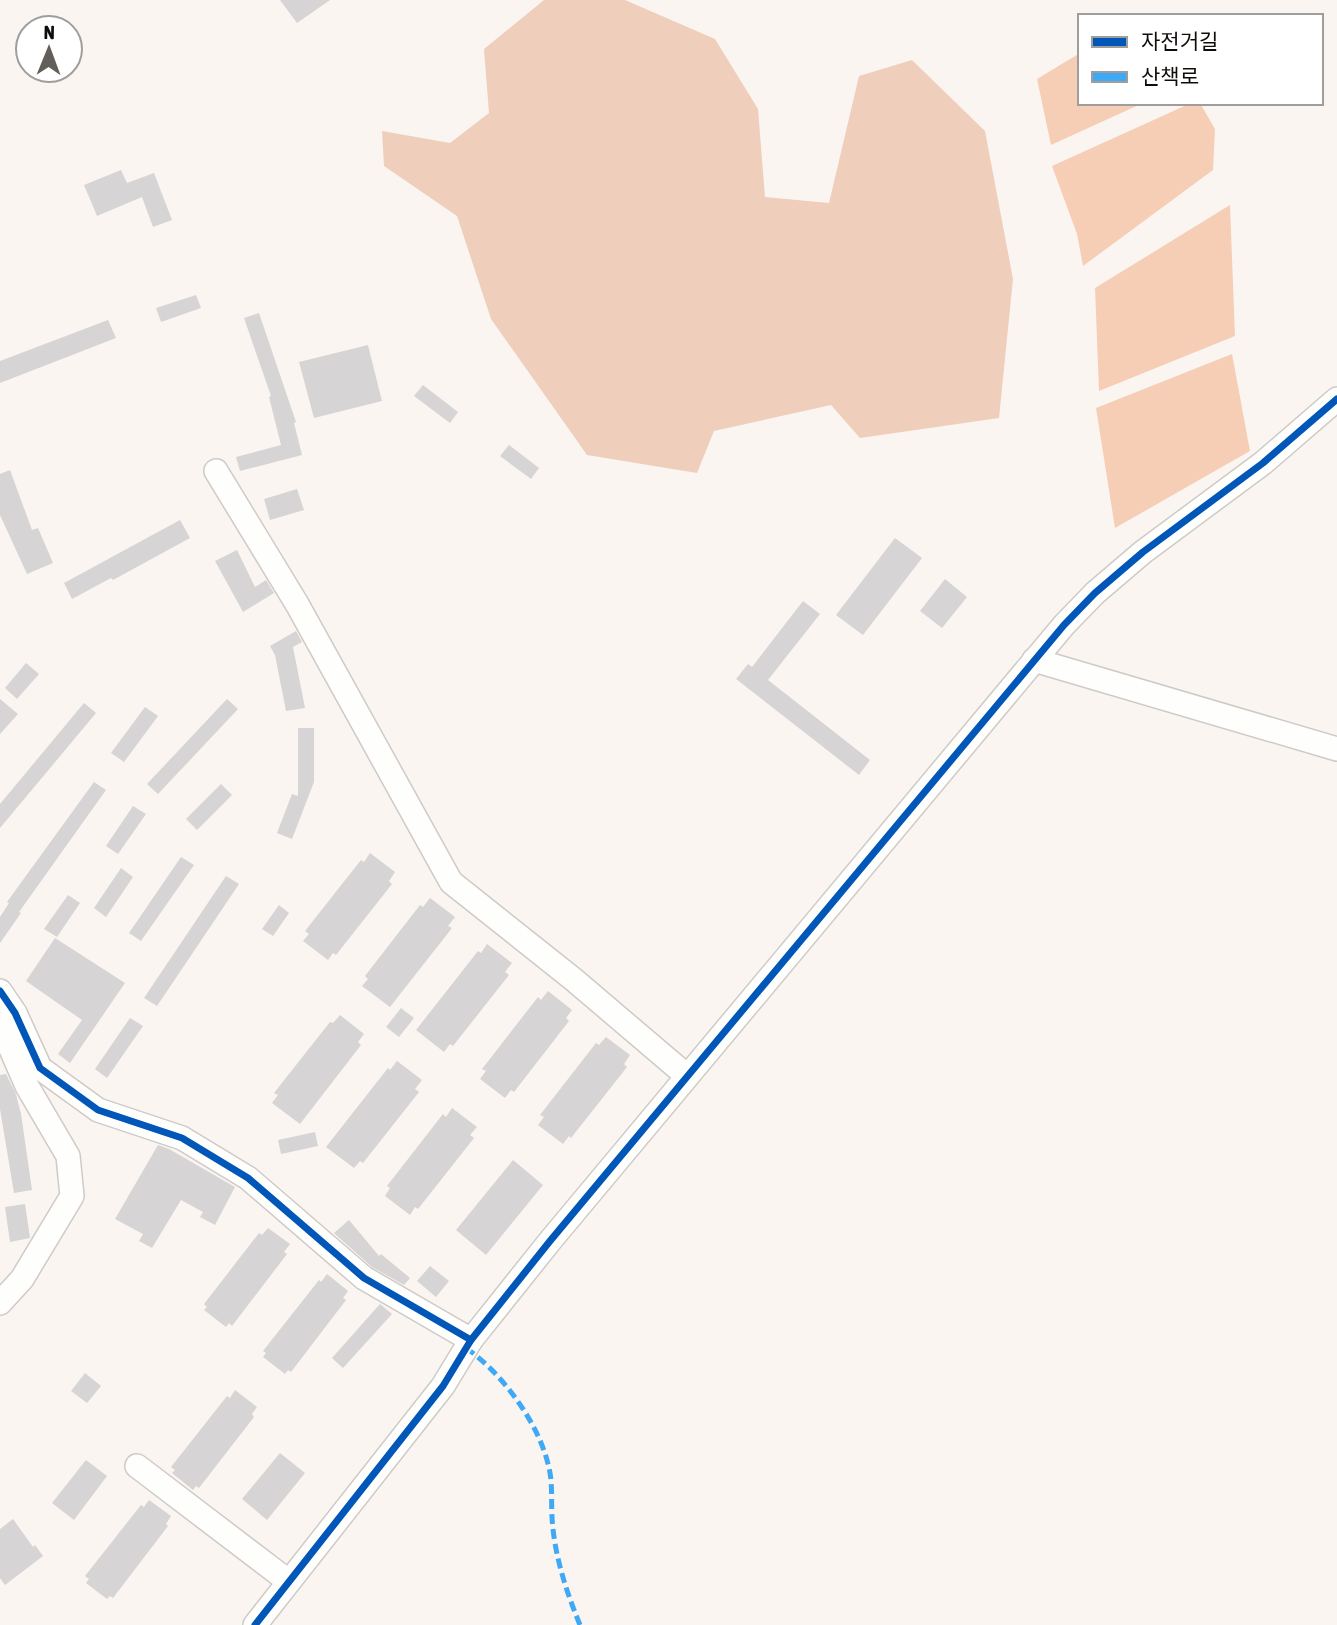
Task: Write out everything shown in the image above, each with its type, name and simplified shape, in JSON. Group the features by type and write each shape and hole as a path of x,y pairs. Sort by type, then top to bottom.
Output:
{"street":[{"path":"255,1625 443,1386 471,1340 550,1241 775,975 1034,660 1095,593 1126,566 1263,463 1337,399"},
{"path":"216,471 297,604 451,882 573,979 687,1076"},
{"path":"1034,660 1337,749"},
{"path":"0,991 15,1013 40,1068 98,1110 182,1138 248,1178 364,1278 471,1340"},
{"path":"0,1024 27,1086 68,1156 72,1196 22,1279 0,1303"},
{"path":"136,1466 288,1581"}],"shaded area":[{"path":"544,0 625,0 715,39 758,109 765,197 829,203 859,76 912,60 985,131 1013,279 999,418 860,438 831,405 714,431 697,473 587,455 491,319 457,216 384,166 382,131 450,143 489,113 484,49"},
{"path":"1078,54 1078,105 1139,105 1051,145 1037,79"},
{"path":"1187,105 1201,105 1215,129 1213,170 1083,266 1077,234 1052,166"},
{"path":"1230,205 1235,336 1099,391 1095,288"},
{"path":"1232,354 1250,451 1115,528 1096,408"}],"building":[{"path":"280,0 330,0 297,23"},
{"path":"121,170 127,183 154,173 172,220 153,227 142,197 97,216 84,185"},
{"path":"196,295 201,308 161,322 156,308"},
{"path":"259,313 296,422 294,423 302,455 240,471 236,457 281,445 269,397 271,396 244,318"},
{"path":"108,320 116,338 0,383 0,361"},
{"path":"368,345 382,401 314,418 299,362"},
{"path":"423,385 458,412 450,423 414,396"},
{"path":"509,445 539,468 531,479 500,456"},
{"path":"10,470 32,530 38,528 53,563 27,574 0,515 0,474"},
{"path":"297,489 304,510 270,520 264,499"},
{"path":"180,520 190,538 72,599 64,583"},
{"path":"895,538 922,558 863,635 836,615"},
{"path":"237,550 255,587 266,580 274,593 243,612 215,561"},
{"path":"945,579 967,597 942,628 920,611"},
{"path":"803,601 820,614 768,680 870,760 859,775 736,679 748,664 752,667"},
{"path":"296,631 302,642 293,647 305,708 286,711 275,655 270,646"},
{"path":"26,663 39,674 17,699 5,688"},
{"path":"0,699 18,714 0,734"},
{"path":"227,699 238,709 158,794 147,784"},
{"path":"84,703 96,713 0,828 0,804"},
{"path":"145,707 158,716 124,762 111,753"},
{"path":"298,728 314,728 314,782 292,839 277,833 292,794 298,796"},
{"path":"94,782 106,790 0,943 0,917 9,903 7,902"},
{"path":"221,784 232,795 197,830 186,819"},
{"path":"133,806 146,814 118,854 106,846"},
{"path":"370,853 395,872 389,881 392,884 336,955 333,953 328,960 303,941 309,934 305,931 361,860 364,862"},
{"path":"181,857 194,865 141,941 129,933"},
{"path":"121,868 133,877 106,917 94,908"},
{"path":"226,876 239,884 157,1006 144,998"},
{"path":"68,895 80,903 57,937 44,929"},
{"path":"430,898 455,917 448,926 452,928 390,1007 362,986 368,979 365,976 420,905 423,907"},
{"path":"279,905 289,913 273,936 262,929"},
{"path":"55,938 125,983 70,1063 58,1054 82,1020 26,981"},
{"path":"487,944 512,963 505,972 509,975 453,1046 450,1044 444,1052 416,1030 478,951 481,953"},
{"path":"548,991 572,1010 566,1018 569,1021 514,1092 511,1090 505,1098 480,1079 486,1071 482,1069 538,997 541,1000"},
{"path":"401,1008 414,1018 399,1037 386,1027"},
{"path":"340,1015 364,1034 358,1042 361,1045 300,1124 272,1103 278,1095 274,1093 330,1022 333,1023"},
{"path":"130,1018 143,1026 107,1078 95,1069"},
{"path":"606,1037 630,1055 624,1064 627,1067 571,1138 569,1136 563,1144 538,1125 544,1117 540,1115 596,1043 599,1045"},
{"path":"397,1061 422,1080 415,1089 419,1092 363,1163 360,1161 354,1168 326,1147 388,1068 390,1070"},
{"path":"6,1074 16,1094 21,1114 32,1190 14,1193 0,1109 0,1075"},
{"path":"452,1108 477,1127 470,1135 474,1138 418,1209 415,1207 410,1215 385,1196 390,1188 387,1186 443,1114 446,1117"},
{"path":"315,1132 318,1146 281,1154 278,1140"},
{"path":"158,1145 235,1187 215,1225 200,1217 203,1212 181,1200 152,1248 139,1241 143,1234 115,1219"},
{"path":"513,1160 543,1185 486,1255 456,1230"},
{"path":"25,1204 30,1238 10,1242 5,1207"},
{"path":"349,1220 379,1256 381,1254 410,1278 404,1285 372,1267 334,1233"},
{"path":"268,1228 290,1244 284,1252 287,1254 232,1326 229,1323 226,1327 204,1310 207,1307 204,1304 259,1233 262,1235"},
{"path":"430,1266 449,1281 436,1297 417,1281"},
{"path":"327,1274 348,1291 343,1298 346,1300 291,1372 288,1370 285,1374 263,1357 266,1353 263,1351 319,1280 321,1282"},
{"path":"380,1304 392,1314 343,1368 332,1358"},
{"path":"85,1373 101,1386 87,1403 71,1391"},
{"path":"235,1390 257,1407 252,1414 254,1417 199,1488 196,1486 193,1490 172,1473 175,1470 171,1467 227,1396 230,1398"},
{"path":"280,1453 305,1473 267,1520 242,1499"},
{"path":"86,1460 107,1476 74,1520 52,1503"},
{"path":"149,1500 171,1516 166,1524 168,1526 113,1598 110,1596 107,1599 86,1583 89,1579 85,1576 141,1505 144,1507"},
{"path":"13,1519 43,1556 5,1585 0,1578 0,1529"}],"marked path":[{"path":"466,1348 505,1384 527,1415 543,1448 551,1477 553,1531 558,1558 580,1625"}],"cycle path":[{"path":"255,1625 443,1386 471,1340 550,1241 1064,625 1095,593 1143,552 1263,463 1337,399"},
{"path":"0,991 15,1013 40,1068 98,1110 182,1138 248,1178 364,1278 471,1340"}]}
